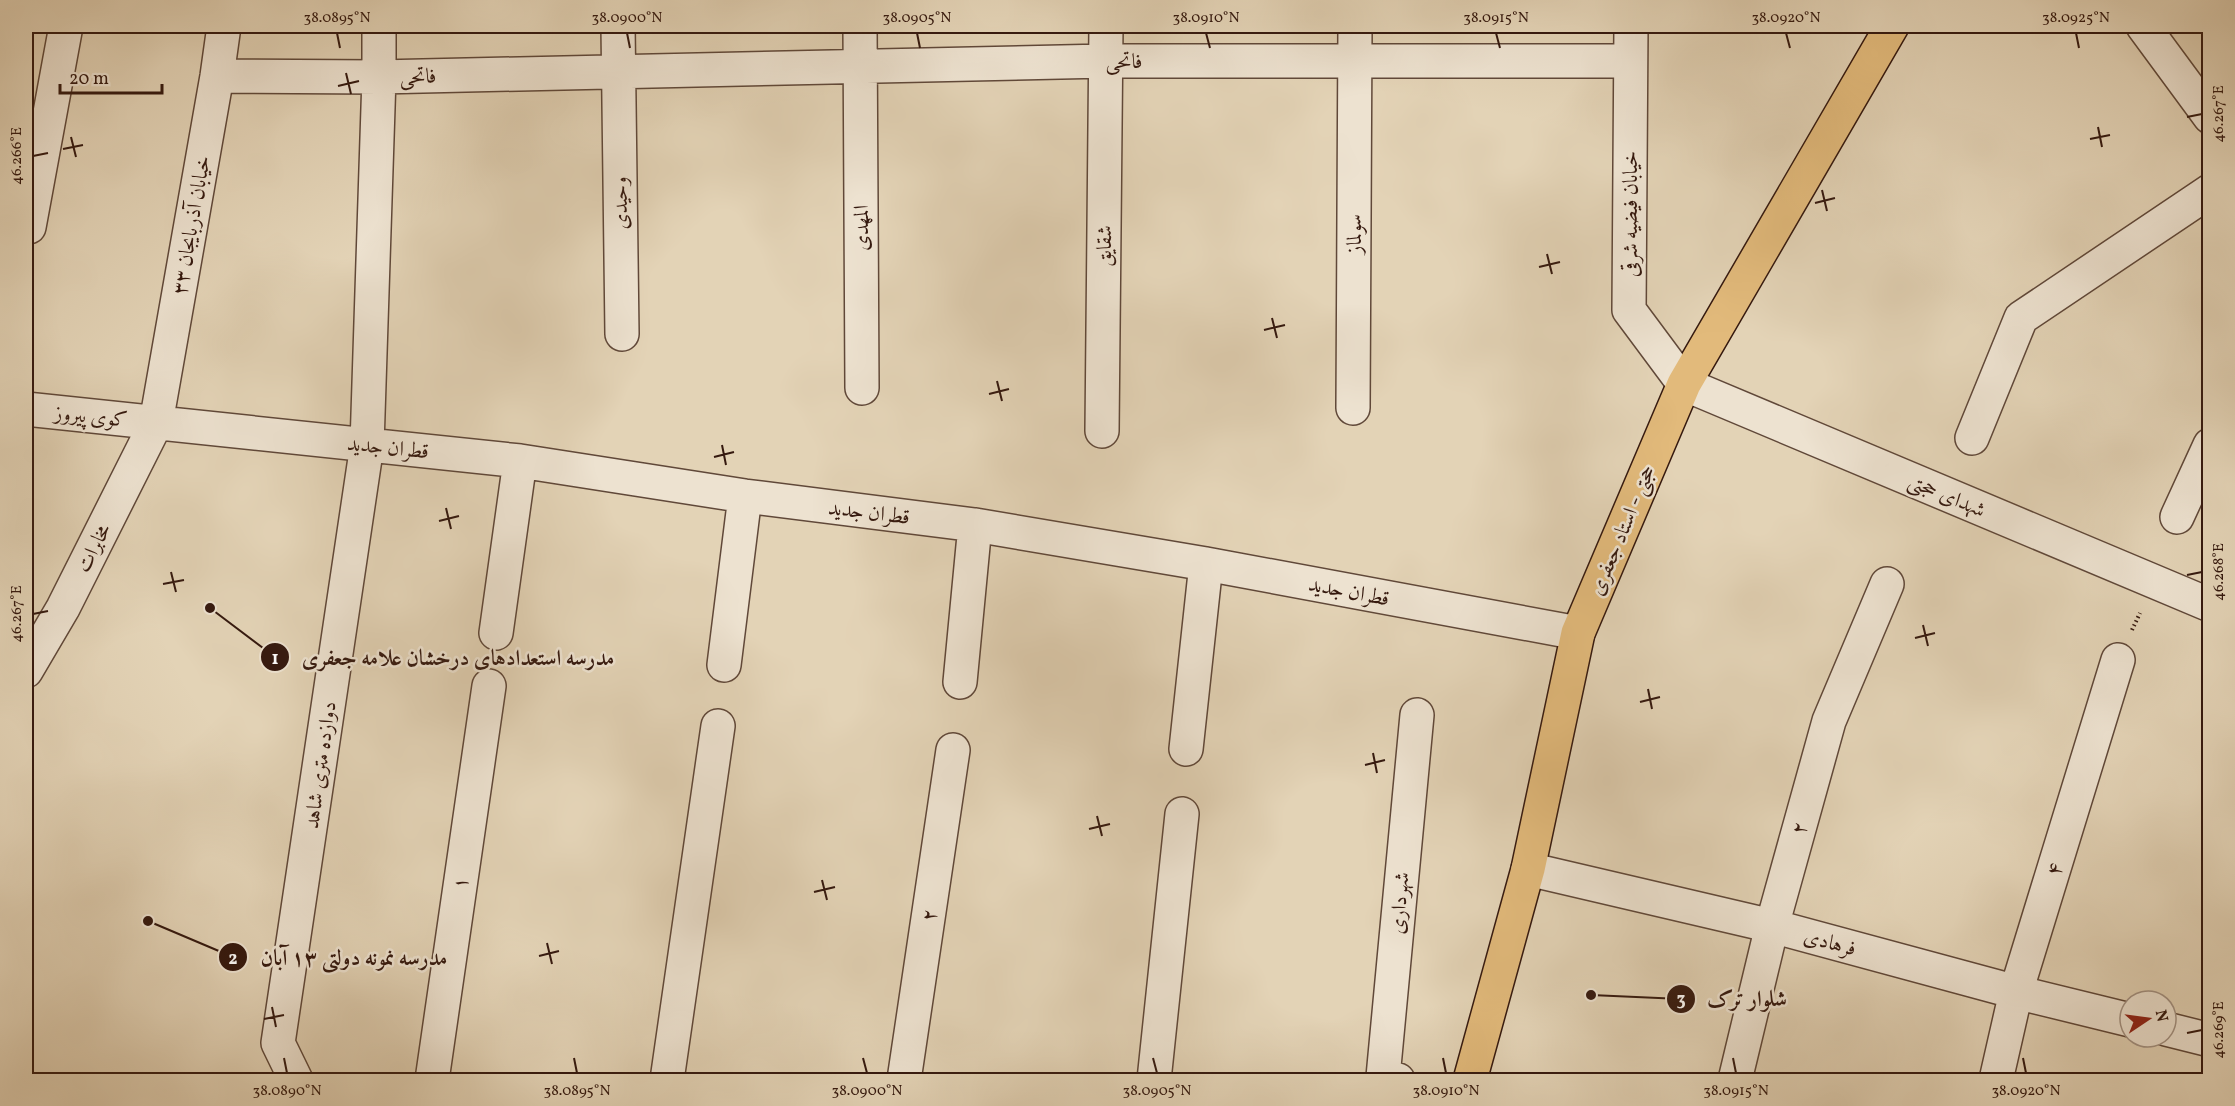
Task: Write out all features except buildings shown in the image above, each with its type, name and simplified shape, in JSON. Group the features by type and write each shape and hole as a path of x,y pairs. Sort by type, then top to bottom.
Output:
{"main road":[{"name":"حجتی - استاد جعفری","path":"1470,1080 1528,869 1578,633 1684,384 1893,26"}],"street":[{"path":"28,227 66,26"},
{"name":"خیابان آذربایجان ۳۳","path":"156,423 224,26"},
{"name":"دوازده متری شاهد","path":"296,1080 278,1043 367,445 379,26"},
{"path":"618,26 618,72"},
{"name":"المهدی","path":"860,26 862,388"},
{"name":"شقایق","path":"1102,431 1106,26"},
{"name":"سولماز","path":"1353,408 1354,26"},
{"name":"خیابان فیضیه شرقی","path":"1631,26 1629,310 1684,384"},
{"path":"2143,26 2210,117"},
{"name":"فاتحی","path":"217,76 379,77 1106,61 1630,61"},
{"name":"وحیدی","path":"618,72 622,334"},
{"path":"1972,438 2020,318 2210,191"},
{"name":"شهدای حجتی","path":"1684,384 2210,605"},
{"name":"کوی پیروز","path":"26,409 156,423"},
{"name":"قطران جدید","path":"156,423 520,461 745,496 975,525 1206,564 1578,633"},
{"name":"مخابرات","path":"26,671 63,608 156,423"},
{"path":"2177,517 2210,445"},
{"path":"496,633 520,461"},
{"path":"724,665 745,496"},
{"path":"960,682 975,525"},
{"path":"1186,749 1206,564"},
{"name":"۲","path":"1735,1080 1772,926 1829,721 1887,584"},
{"name":"۴","path":"1996,1080 2016,992 2118,660"},
{"name":"۱","path":"432,1080 489,686"},
{"name":"شهرداری","path":"1398,1080 1383,1077 1417,715"},
{"path":"667,1080 718,726"},
{"name":"۲","path":"904,1080 953,750"},
{"path":"1154,1080 1182,814"},
{"name":"فرهادی","path":"1528,869 1772,926 2118,1017"},
{"path":"2178,1032 2210,1040"}],"place":[{"name":"مدرسه استعدادهای درخشان علامه جعفری","path":"210,608"},
{"name":"مدرسه نمونه دولتی ۱۳ آبان","path":"148,921"},
{"name":"شلوار ترک","path":"1591,995"}]}
